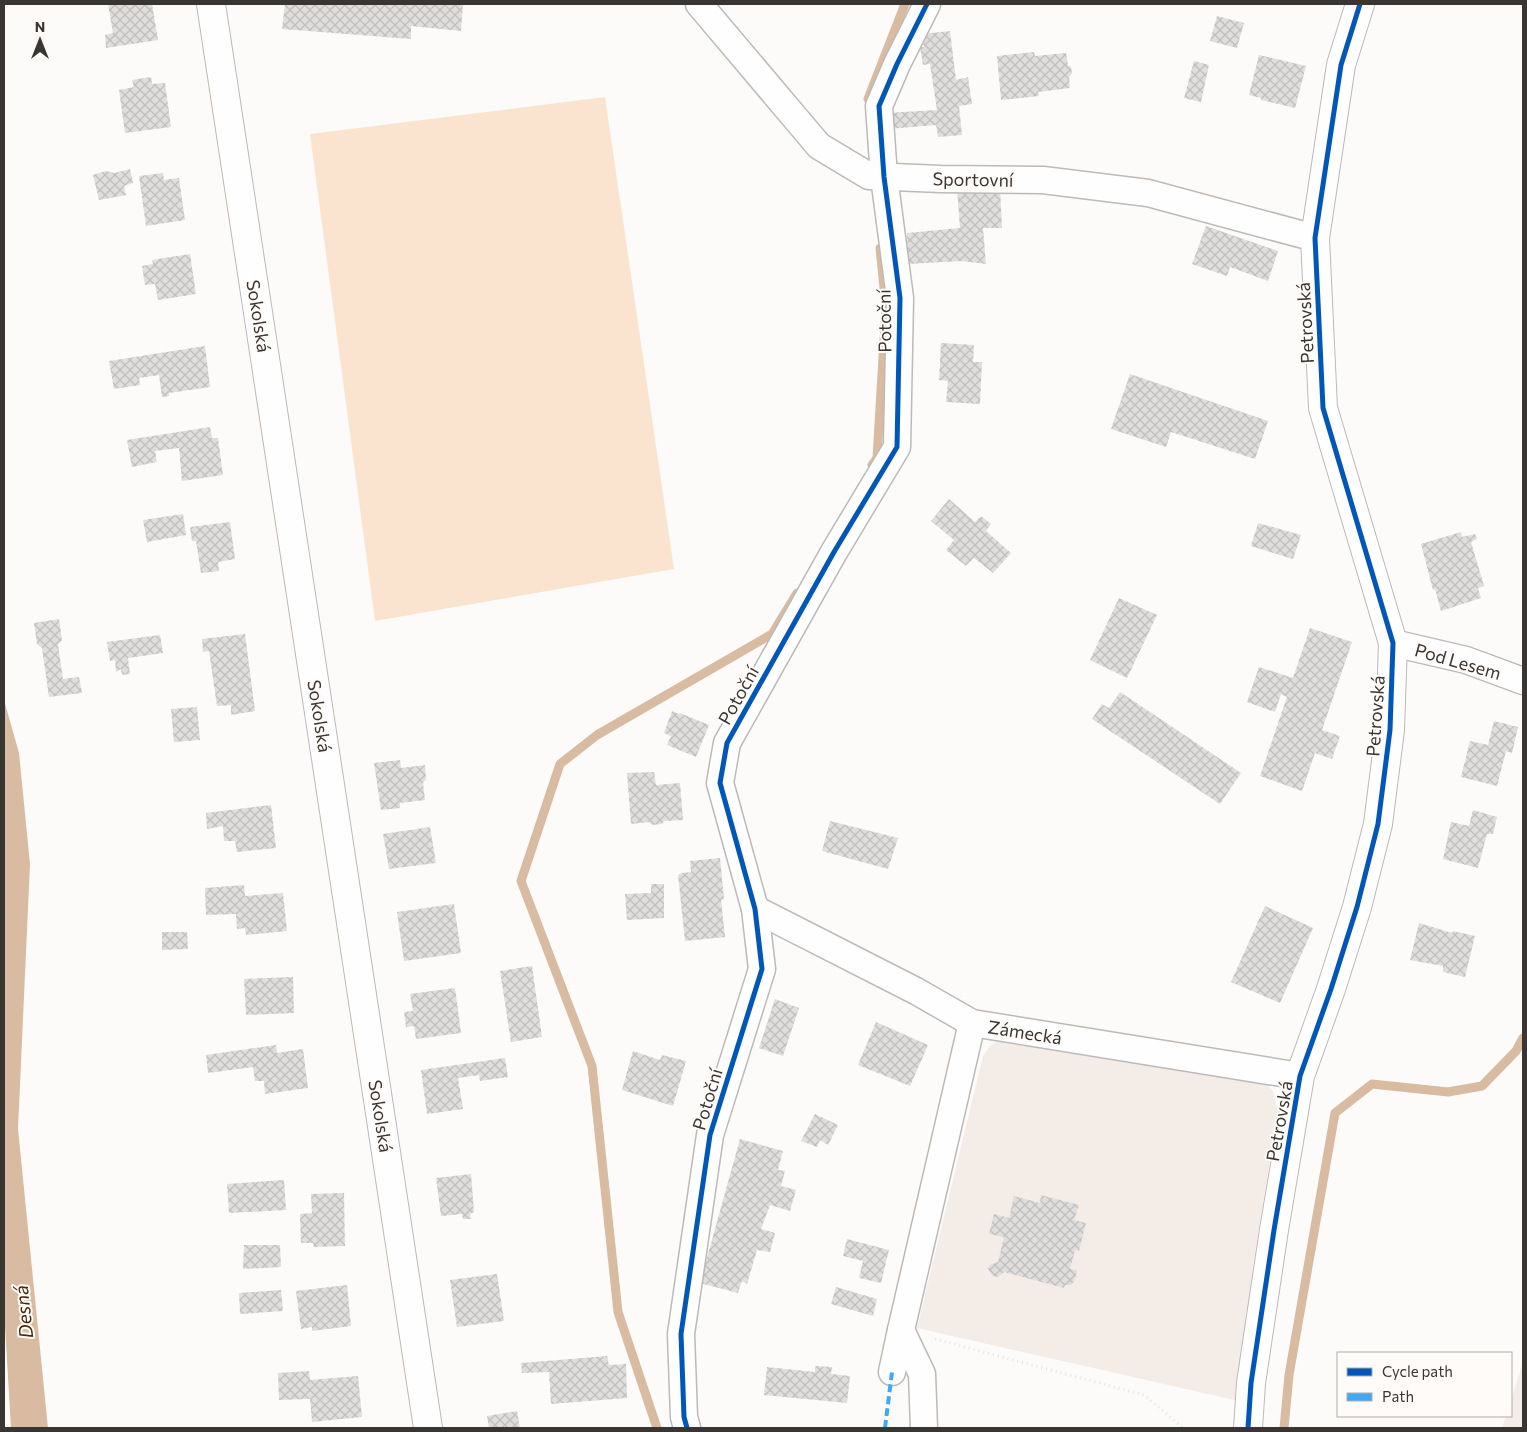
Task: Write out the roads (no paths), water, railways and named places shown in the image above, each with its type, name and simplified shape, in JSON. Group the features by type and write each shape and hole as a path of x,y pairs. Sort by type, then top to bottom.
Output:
{"street":[{"name":"Sokolská","path":"211,4 428,1428"},
{"name":"Sportovní","path":"699,4 819,146 877,177 1043,180 1148,193 1315,238"},
{"name":"Potoční","path":"687,1428 684,1408 681,1334 710,1135 762,969 756,909 720,783 727,743 834,552 897,447 900,298 877,177 879,106 897,64 927,4"},
{"name":"Petrovská","path":"1248,1428 1251,1383 1300,1076 1331,989 1357,907 1378,824 1390,730 1392,643 1323,408 1315,238 1341,65 1360,4"},
{"name":"Pod Lesem","path":"1392,643 1466,660 1523,681"},
{"path":"756,909 916,991 972,1023"},
{"name":"Zámecká","path":"892,1372 972,1023 1300,1076"},
{"path":"901,1330 922,1374 924,1428"}],"water":[{"name":"Desná","path":"4,700 19,753 30,864 18,1129 48,1428 11,1428 4,1309"}],"waterway":[{"path":"868,99 905,4"},
{"path":"872,465 877,458 886,307 880,248"},
{"path":"657,1428 618,1312 592,1066 521,881 560,764 597,735 772,634 797,593"},
{"path":"1284,1428 1289,1375 1335,1113 1372,1084 1448,1092 1482,1086 1516,1051 1523,1038"}]}
